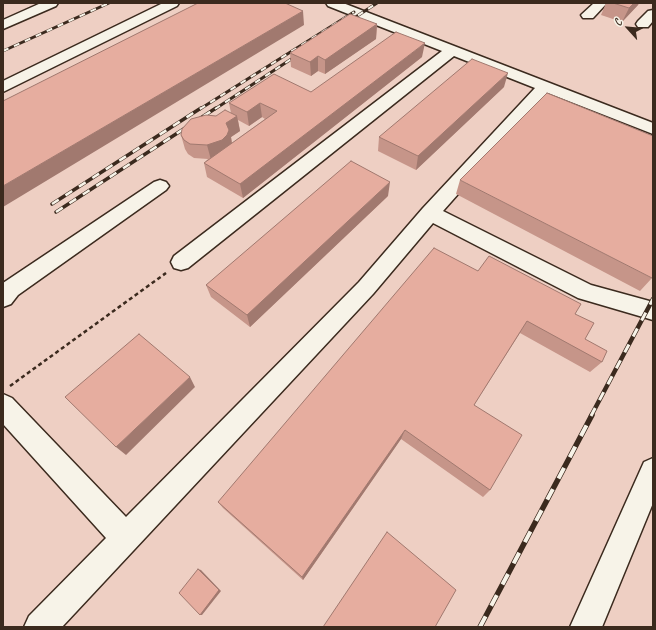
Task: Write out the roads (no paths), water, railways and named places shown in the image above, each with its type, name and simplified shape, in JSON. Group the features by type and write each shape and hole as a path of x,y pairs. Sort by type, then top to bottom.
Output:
{"lane":[{"path":"3,25 52,3"},
{"path":"3,86 173,3"},
{"path":"332,3 653,129"},
{"path":"588,15 601,3"},
{"path":"643,24 653,14"},
{"path":"181,262 453,50"},
{"path":"40,627 366,288 430,213 546,87"},
{"path":"3,298 10,289 160,186"},
{"path":"430,213 586,292 653,311"},
{"path":"6,396 126,538"},
{"path":"586,627 646,506 653,471"}],"railway":[{"path":"3,51 109,3"},
{"path":"348,22 377,3"},
{"path":"200,109 354,12"},
{"path":"215,109 299,54"},
{"path":"52,204 201,108"},
{"path":"56,212 216,108"},
{"path":"591,416 653,299"},
{"path":"480,627 592,415"}]}
